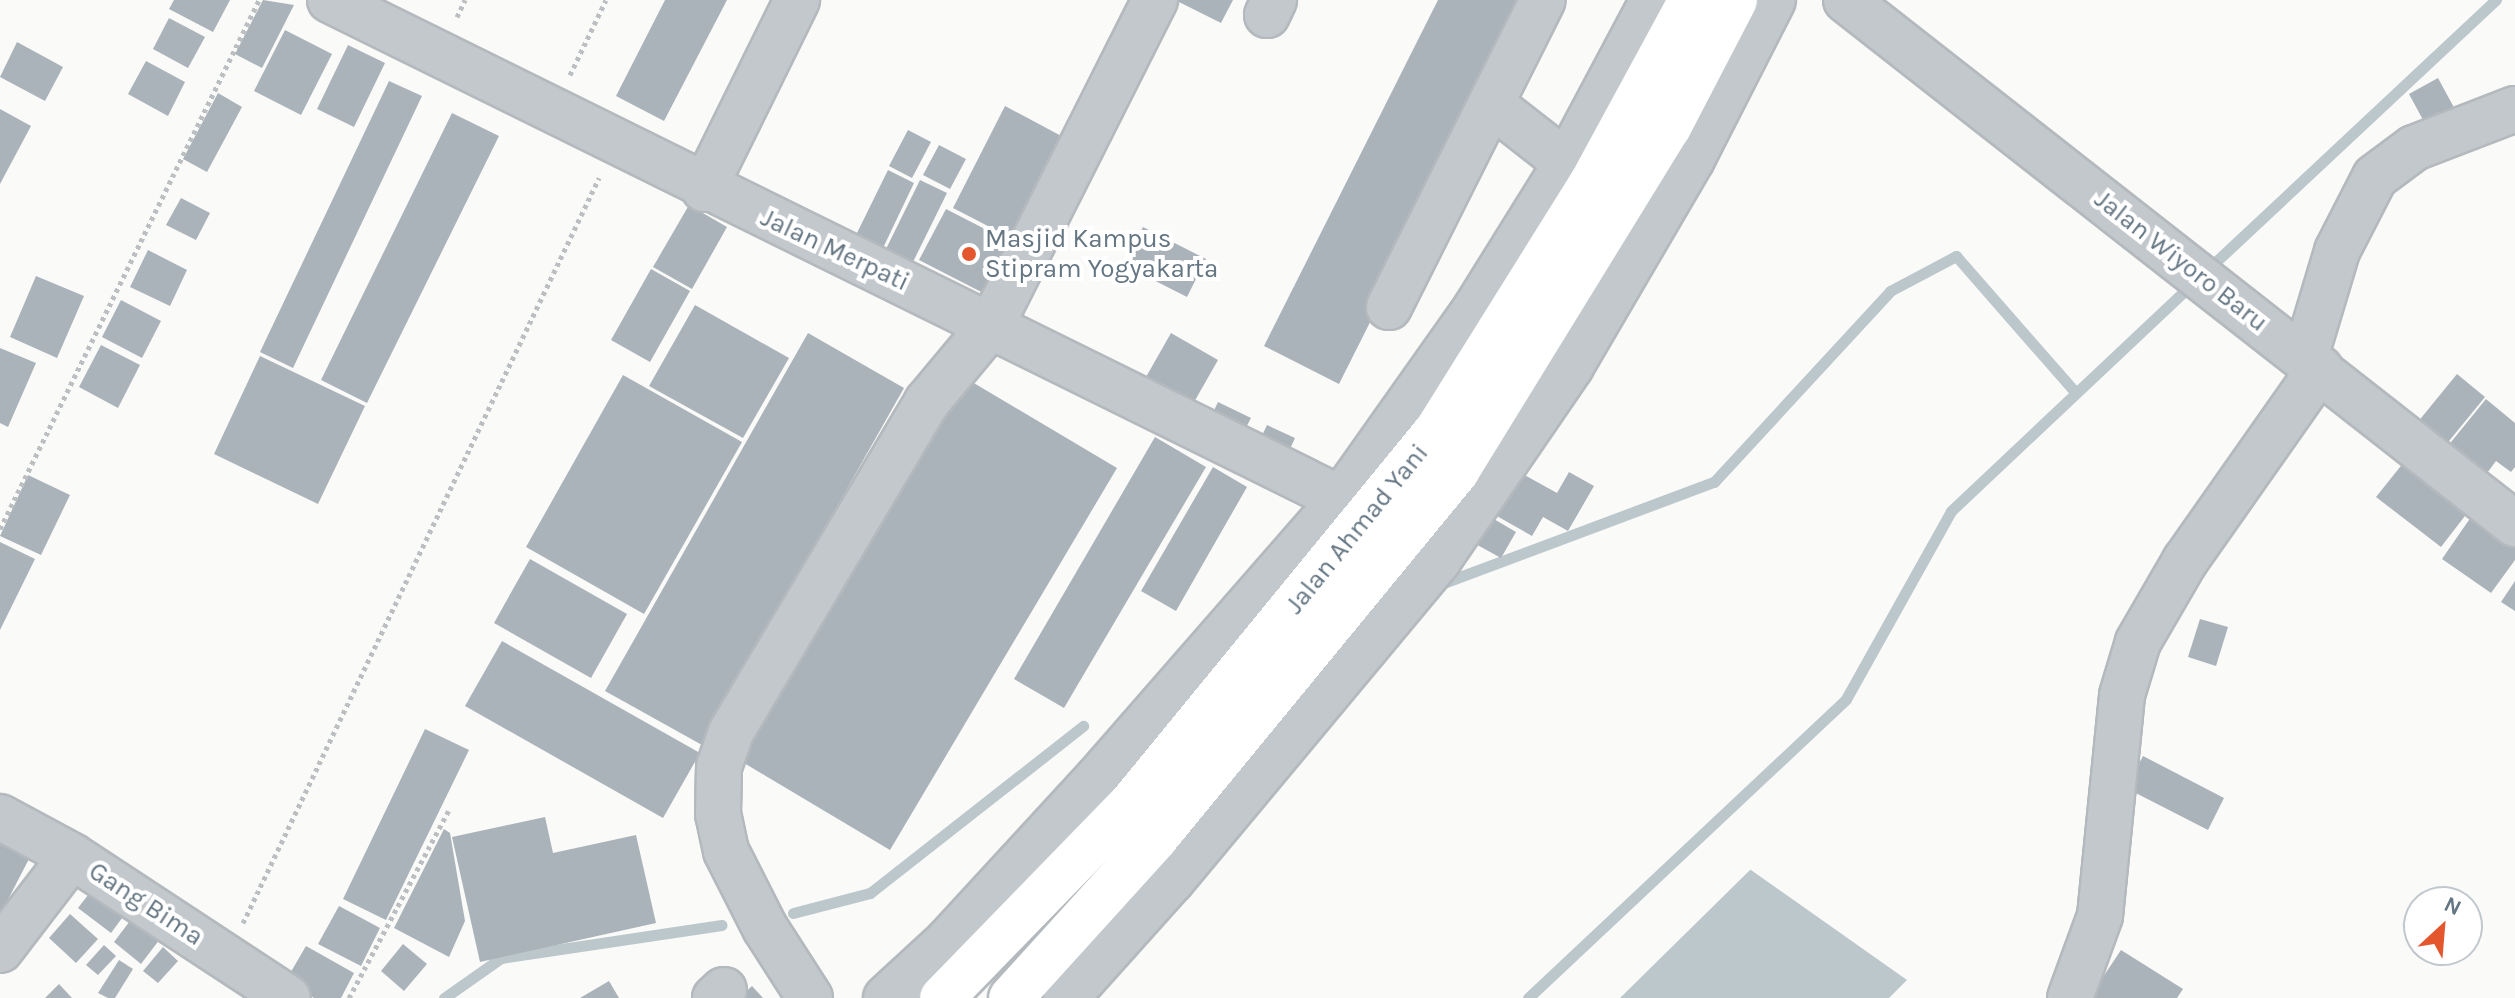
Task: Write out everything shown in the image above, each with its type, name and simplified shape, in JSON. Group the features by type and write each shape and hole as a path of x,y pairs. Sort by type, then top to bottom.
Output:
{"highway":[{"name":"Jalan Ahmad Yani","path":"942,998 1130,805 1437,430 1579,173 1691,0"},
{"name":"Jalan Ahmad Yani","path":"1011,998 1155,839 1457,471 1669,127 1735,0"}],"street":[{"name":"Jalan Merpati","path":"330,0 704,189 992,324 1341,499"},
{"path":"704,189 797,0"},
{"path":"810,998 765,928 726,851 718,814 719,767 731,732 927,402 992,324 1155,0"},
{"path":"1389,307 1543,0"},
{"path":"886,998 947,942 1098,778 1341,499 1476,308 1579,173 1653,0"},
{"path":"1066,998 1172,880 1439,559 1571,366 1692,159 1773,0"},
{"name":"Jalan Wiyoro Baru","path":"1846,0 2515,524"},
{"path":"1491,104 1579,173"},
{"path":"2070,998 2100,916 2122,695 2138,642 2185,561 2313,364 2337,251 2375,177 2414,148 2515,109"},
{"name":"Gang Bima","path":"0,817 72,856 288,998"},
{"path":"0,950 72,856"}],"path":[{"path":"0,529 259,0"},
{"path":"552,111 606,0"},
{"path":"227,956 616,143"},
{"path":"349,998 449,810"}],"shaded area":[{"path":"1750,870 1907,980 1889,998 1620,998"}],"building":[{"path":"174,0 230,0 213,32 169,9"},
{"path":"263,0 294,5 262,68 235,54"},
{"path":"665,0 727,0 664,121 616,96"},
{"path":"1175,0 1233,0 1221,23"},
{"path":"1438,0 1532,0 1339,384 1264,346"},
{"path":"169,18 205,37 188,68 153,49"},
{"path":"285,30 332,54 301,115 254,91"},
{"path":"17,42 63,67 45,101 0,77"},
{"path":"348,45 385,63 354,127 317,109"},
{"path":"146,61 185,82 168,116 128,94"},
{"path":"2438,78 2458,115 2429,131 2409,94"},
{"path":"389,81 422,96 293,368 260,352"},
{"path":"218,93 242,107 207,172 183,159"},
{"path":"1005,106 1065,138 1013,239 953,208"},
{"path":"0,109 31,126 0,184"},
{"path":"452,113 499,136 367,403 321,380"},
{"path":"908,130 931,142 912,178 889,166"},
{"path":"939,145 966,159 950,189 923,175"},
{"path":"888,170 914,183 883,248 856,235"},
{"path":"920,180 947,193 910,268 883,255"},
{"path":"181,198 210,213 196,240 166,225"},
{"path":"689,205 727,227 692,289 653,267"},
{"name":"Masjid Kampus Stipram Yogyakarta","path":"946,209 1020,247 993,298 919,260"},
{"path":"1143,227 1206,259 1187,297 1124,265"},
{"path":"148,250 187,270 170,306 130,287"},
{"path":"651,269 690,291 650,362 611,340"},
{"path":"36,276 84,296 57,358 10,337"},
{"path":"121,300 161,321 142,358 102,337"},
{"path":"695,305 789,358 743,438 649,386"},
{"path":"808,333 904,388 702,745 605,691"},
{"path":"1171,333 1218,360 1193,404 1146,377"},
{"path":"101,345 140,365 118,408 79,387"},
{"path":"0,348 36,363 8,427 0,423"},
{"path":"260,356 365,406 318,504 214,454"},
{"path":"2457,374 2485,397 2445,446 2417,423"},
{"path":"623,375 742,442 644,614 526,547"},
{"path":"967,379 1117,468 890,850 739,760"},
{"path":"2486,399 2515,423 2515,467 2511,472 2496,461 2484,477 2447,447"},
{"path":"1218,402 1251,418 1240,439 1208,423"},
{"path":"1267,425 1295,438 1285,460 1257,446"},
{"path":"1155,437 1206,467 1064,708 1014,679"},
{"path":"2404,462 2468,512 2441,547 2376,497"},
{"path":"1213,467 1247,487 1176,611 1141,591"},
{"path":"1512,468 1557,493 1569,472 1594,486 1568,531 1543,517 1532,536 1488,511"},
{"path":"28,475 70,495 41,555 0,536"},
{"path":"1487,515 1516,532 1501,558 1472,542"},
{"path":"2471,517 2515,548 2515,560 2491,593 2442,559"},
{"path":"0,542 35,559 0,630"},
{"path":"530,559 627,614 591,678 494,623"},
{"path":"2515,581 2515,611 2501,602"},
{"path":"2200,619 2228,627 2216,666 2188,657"},
{"path":"502,641 700,753 663,818 465,706"},
{"path":"425,729 469,750 386,920 343,899"},
{"path":"2143,756 2224,798 2208,830 2126,788"},
{"path":"545,817 553,853 636,835 656,923 480,962 452,837"},
{"path":"444,829 450,833 465,921 449,957 394,928"},
{"path":"0,843 29,859 0,915"},
{"path":"95,886 128,910 111,933 78,908"},
{"path":"339,906 380,928 361,966 318,944"},
{"path":"136,913 163,935 141,964 114,942"},
{"path":"70,914 98,939 76,963 49,938"},
{"path":"403,944 427,964 404,991 381,971"},
{"path":"104,945 116,956 98,975 86,965"},
{"path":"306,946 354,973 341,998 314,998 285,982"},
{"path":"163,947 178,961 158,983 143,971"},
{"path":"2121,950 2183,989 2177,998 2089,998"},
{"path":"119,960 133,969 115,998 108,998 98,993"},
{"path":"609,981 619,998 580,998"},
{"path":"59,984 72,998 45,998"},
{"path":"752,986 763,998 739,998"}],"waterway":[{"path":"2207,270 2496,0"},
{"path":"1438,585 1714,482 1890,291 1956,256 2076,393"},
{"path":"1528,998 1846,699 1951,511 2194,282"},
{"path":"793,913 870,893 1083,726"},
{"path":"444,998 501,958 722,925"}],"place":[{"name":"Masjid Kampus Stipram Yogyakarta","path":"969,254"}]}
